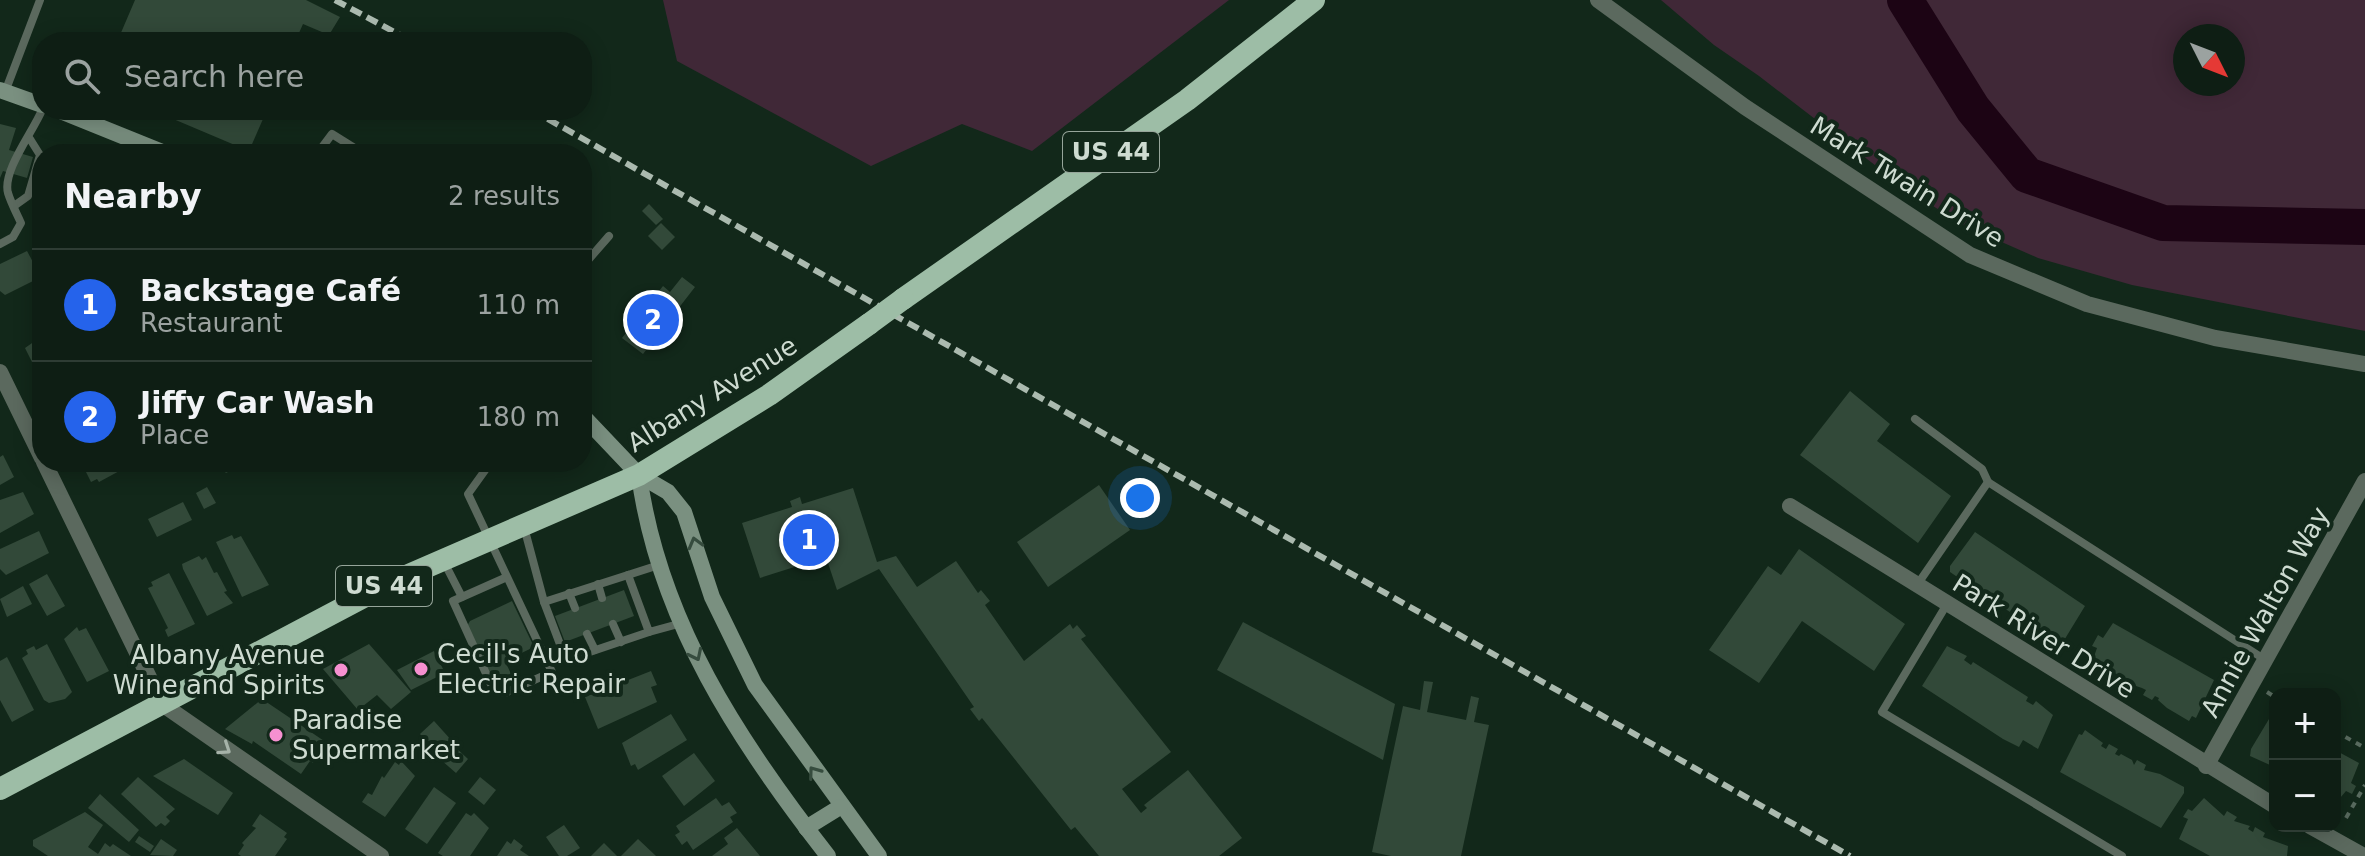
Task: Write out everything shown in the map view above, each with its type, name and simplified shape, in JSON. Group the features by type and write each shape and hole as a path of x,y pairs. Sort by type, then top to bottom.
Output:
{"highway":[{"name":"Albany Avenue","path":"0,789 390,583 639,475 769,395 1187,100 1314,0"}],"main road":[{"path":"3,91 32,103"},
{"path":"83,120 142,144"},
{"path":"592,426 639,475 668,492 684,512 712,597 737,653 780,723 879,856"},
{"path":"639,475 646,521 659,565 718,701 828,856"},
{"path":"806,828 840,807"}],"street":[{"name":"Mark Twain Drive","path":"1598,0 1745,107 1970,255 2087,304 2215,338 2365,364"},
{"path":"0,372 32,437"},
{"path":"49,472 162,704 381,856"},
{"name":"Annie Walton Way","path":"2206,766 2365,481"},
{"name":"Park River Drive","path":"1790,506 2269,803"},
{"path":"2321,832 2364,856"}],"lane":[{"path":"3,91 40,0"},
{"path":"0,244 13,237 21,223 7,191 19,150 30,139 37,120"},
{"path":"324,144 332,134 348,144"},
{"path":"30,139 33,144"},
{"path":"14,206 28,196 32,182"},
{"path":"592,256 609,236"},
{"path":"1915,419 1982,469 1988,482 2264,659"},
{"path":"484,472 468,494 552,672 505,693 494,691 453,601 507,577"},
{"path":"1917,585 1988,482"},
{"path":"523,526 544,602 566,660 682,623"},
{"path":"443,560 462,597"},
{"path":"544,602 659,565"},
{"path":"628,575 649,632"},
{"path":"598,584 602,598"},
{"path":"569,593 575,608"},
{"path":"1947,604 1882,712 2122,856"},
{"path":"613,624 621,642"},
{"path":"587,634 595,650"}],"path":[{"path":"2341,734 2365,748"},
{"path":"2346,818 2365,785"}],"shaded area":[{"path":"663,0 1229,0 1032,151 962,124 871,166 677,61"},
{"path":"1661,0 2365,0 2365,331 2132,285 2038,258 1963,225 1906,189 1714,45"}],"building":[{"path":"135,0 306,0 340,17 331,32 322,32 303,24 299,32 121,32"},
{"path":"176,120 263,120 252,144 232,144"},
{"path":"0,124 16,128 9,150 32,157 32,160 27,178 3,171 0,178"},
{"path":"649,204 663,219 656,225 642,211"},
{"path":"661,223 675,237 662,250 648,236"},
{"path":"27,251 32,260 32,282 5,295 0,291 0,264"},
{"path":"682,277 695,287 643,354 622,338 663,286 670,292"},
{"path":"32,343 32,362 25,348"},
{"path":"1850,391 1890,424 1877,441 1951,496 1918,543 1800,455"},
{"path":"3,455 14,477 0,485 0,457"},
{"path":"86,472 118,472 99,482 97,479 91,482"},
{"path":"1099,485 1130,530 1048,587 1017,542"},
{"path":"207,487 216,503 204,509 196,493"},
{"path":"853,488 877,562 896,556 917,587 956,561 978,593 981,590 990,601 985,605 1024,661 1070,624 1073,629 1077,625 1086,636 1081,639 1171,752 1122,789 1141,813 1147,808 1144,805 1188,770 1242,838 1219,856 1099,856 1075,827 1071,830 982,718 979,721 970,709 974,707 879,569 837,590 826,557 760,578 742,523 792,507 790,501 800,497 802,504"},
{"path":"23,492 34,514 0,533 0,500"},
{"path":"183,502 192,520 157,537 148,519"},
{"path":"39,531 49,553 6,575 0,569 0,549"},
{"path":"1975,532 2085,606 2063,642 2058,644 2026,623 2029,619 2013,614 1995,602 1986,594 1988,591 1984,589 1981,593 1950,572 1950,566"},
{"path":"232,535 234,539 241,536 269,585 242,597 216,542"},
{"path":"1799,549 1905,624 1874,671 1802,621 1759,683 1709,650 1768,566 1781,575"},
{"path":"199,556 202,560 206,557 214,573 217,572 227,591 224,592 233,603 207,616 182,564"},
{"path":"169,573 195,624 168,637 165,630 168,628 148,588 153,586 151,582"},
{"path":"47,574 65,606 47,616 29,584"},
{"path":"23,586 32,604 7,617 0,599"},
{"path":"624,590 634,616 565,642 555,616"},
{"path":"512,601 534,647 505,661 512,676 495,684 467,626 470,621"},
{"path":"1243,622 1395,704 1383,760 1217,670"},
{"path":"2113,623 2214,680 2196,718 2192,716 2189,721 2167,708 2159,698 2155,696 2152,700 2143,695 2146,690 2130,684 2127,679 2124,685 2114,679 2117,674 2091,665 2097,648 2092,646 2098,635 2103,638"},
{"path":"77,627 79,631 86,628 109,671 87,682 64,639"},
{"path":"47,644 72,692 65,699 49,703 44,700 22,658 28,654 26,650 34,646 36,650"},
{"path":"369,644 411,692 391,709 377,695 358,710 323,669"},
{"path":"1947,646 1967,656 1964,660 1971,665 1973,662 2028,697 2026,701 2033,705 2036,701 2053,715 2038,749 2023,740 2019,747 2003,739 1922,686"},
{"name":"Cecil's Auto Electric Repair","path":"434,651 445,673 411,690 397,670"},
{"path":"7,657 34,710 12,722 0,700 0,661"},
{"path":"651,671 657,685 651,687 657,702 598,729 585,697"},
{"path":"1424,681 1433,682 1427,712 1466,720 1471,696 1479,698 1474,722 1489,725 1461,856 1391,856 1372,852 1403,706 1420,710"},
{"name":"Paradise Supermarket","path":"262,699 336,749 334,761 318,750 313,763 310,761 301,774 253,741 252,744 225,729"},
{"path":"671,714 687,740 638,770 635,764 631,766 622,743"},
{"path":"2269,719 2269,765 2250,756"},
{"path":"434,721 452,741 438,754 420,734"},
{"path":"2085,730 2103,743 2101,746 2106,749 2109,744 2118,749 2115,754 2132,760 2134,765 2137,760 2146,765 2144,770 2160,774 2184,787 2184,793 2161,828 2060,772 2079,734 2082,735"},
{"path":"454,746 468,759 456,773 441,760"},
{"path":"694,753 715,781 684,806 662,776"},
{"path":"2341,753 2359,763 2351,783 2356,786 2352,794 2346,791 2341,797"},
{"path":"184,759 233,793 218,815 153,776"},
{"path":"401,761 415,776 385,817 362,802 368,793 372,795 382,776 384,778 395,762 399,765"},
{"path":"138,777 175,809 166,817 170,821 165,826 161,823 156,827 121,794"},
{"path":"480,777 496,790 484,805 468,792"},
{"path":"434,787 456,803 427,844 405,829"},
{"path":"100,794 139,830 129,842 88,808"},
{"path":"716,798 722,806 729,802 737,813 730,817 733,822 693,850 687,841 682,845 675,835 680,832 676,826"},
{"path":"2204,798 2224,816 2227,811 2237,817 2234,821 2250,826 2248,829 2253,832 2255,827 2265,833 2263,837 2288,846 2287,856 2210,856 2179,839 2188,819 2183,817 2188,809 2192,811"},
{"path":"85,812 103,825 88,847 98,854 105,843 110,847 113,844 131,856 48,856 33,846 33,840"},
{"path":"466,813 471,816 474,813 489,828 470,856 443,856 438,853"},
{"path":"260,814 287,833 284,837 287,839 275,856 241,856 238,854 244,845 242,843 256,828 252,826"},
{"path":"564,825 580,848 567,856 559,856 546,837"},
{"path":"737,828 760,856 712,856 728,844 724,838"},
{"path":"139,836 154,846 150,852 135,842"},
{"path":"161,839 177,850 173,856 150,855"},
{"path":"514,839 523,846 520,850 529,856 497,856 507,841 511,844"},
{"path":"638,839 656,856 621,856"},
{"path":"604,843 617,856 591,856"}],"waterway":[{"path":"1905,0 1973,109 2027,175 2163,223 2365,227"}],"railway":[{"path":"335,0 394,32"},
{"path":"550,120 1850,856"}],"place":[{"name":"Jiffy Car Wash","path":"653,320"},
{"name":"Backstage Café","path":"809,540"},
{"name":"Cecil's Auto Electric Repair","path":"421,669"},
{"name":"Albany Avenue Wine and Spirits","path":"341,670"},
{"name":"Paradise Supermarket","path":"276,735"}]}
